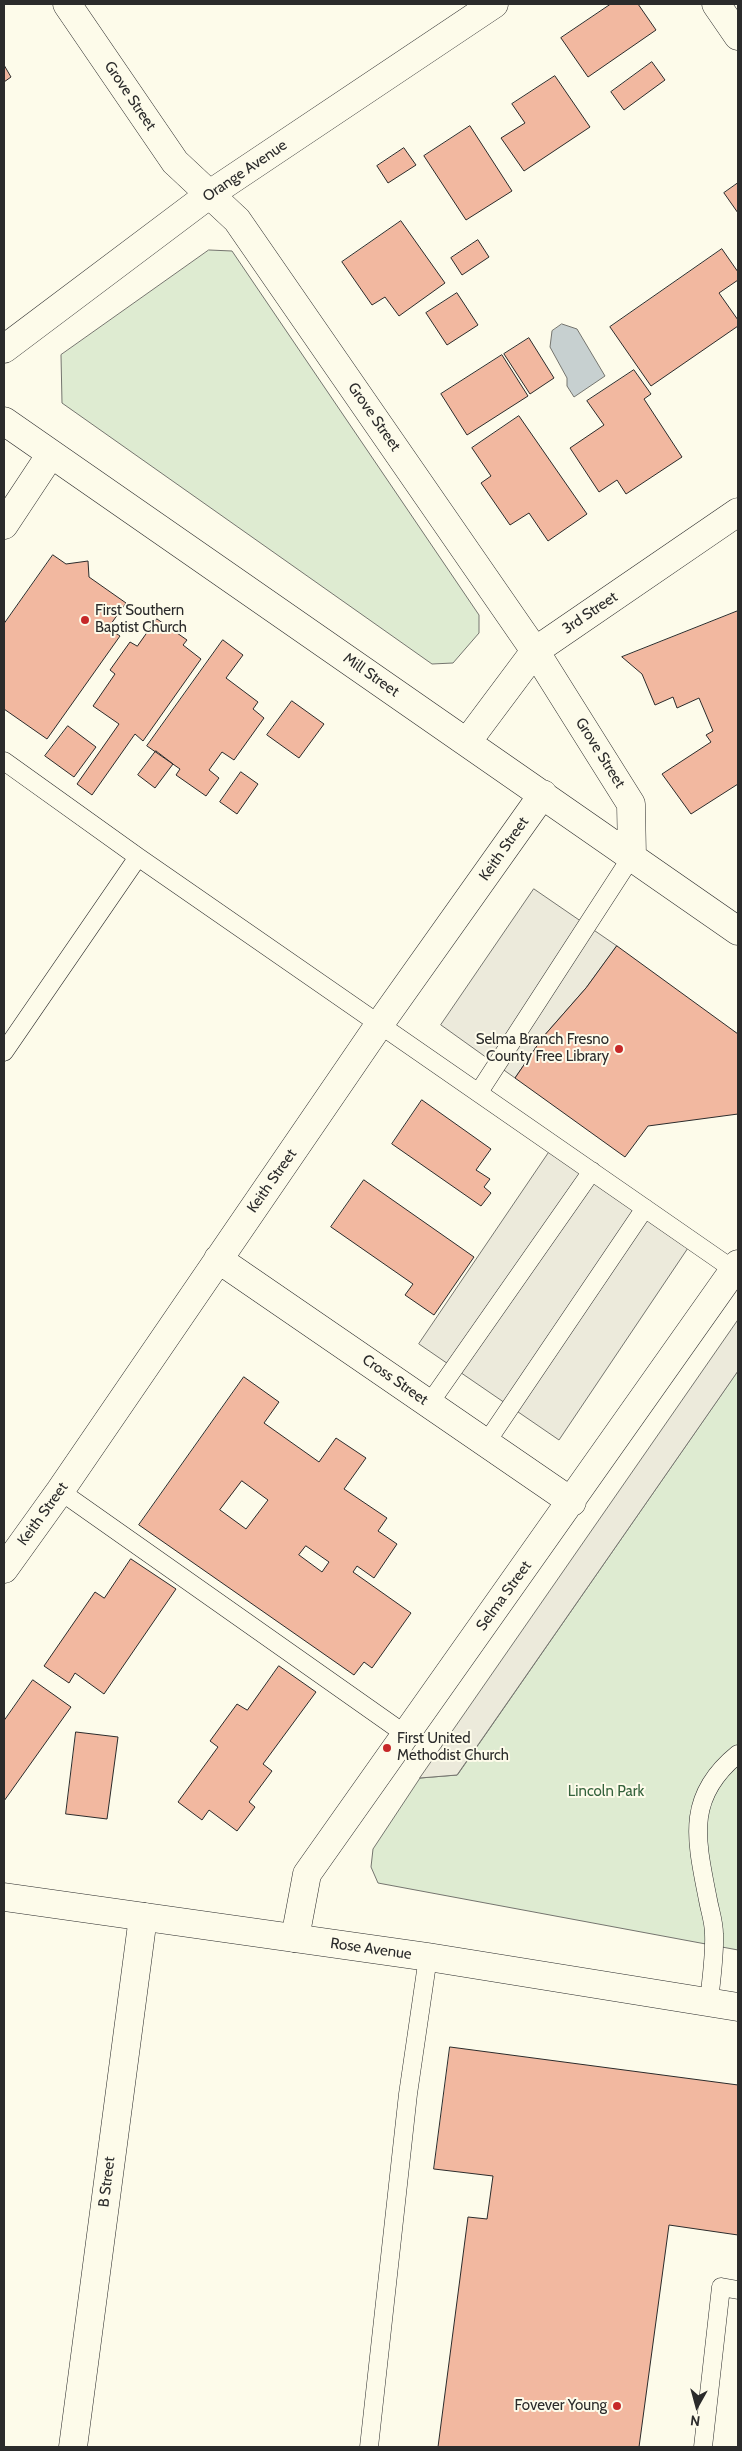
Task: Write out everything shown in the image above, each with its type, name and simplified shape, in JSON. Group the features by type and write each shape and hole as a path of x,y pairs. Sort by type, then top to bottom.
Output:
{"street":[{"name":"Grove Street","path":"67,4 175,162 237,220 535,651 631,804 632,856"},
{"name":"Orange Avenue","path":"4,349 210,194 494,4"},
{"path":"716,4 738,36"},
{"name":"Mill Street","path":"4,422 738,931"},
{"path":"4,525 51,454"},
{"name":"3rd Street","path":"467,742 535,651 738,512"},
{"name":"Keith Street","path":"4,1569 60,1491 379,1025 543,794"},
{"name":"Cross Street","path":"218,1259 572,1502"},
{"name":"Selma Street","path":"295,1938 307,1874 572,1502 736,1267"},
{"name":"Rose Avenue","path":"4,1897 295,1938 738,2007"},
{"name":"B Street","path":"73,2447 143,1917"}],"lane":[{"path":"4,761 379,1025 645,1208 736,1267"},
{"path":"479,1092 632,856"},
{"path":"4,1052 138,857"},
{"path":"429,1404 592,1171"},
{"path":"486,1444 645,1208"},
{"path":"60,1491 405,1734"},
{"path":"709,2002 714,1934 701,1864 699,1843 700,1808 706,1789 715,1775 738,1754"},
{"path":"369,2447 408,2094 428,1958"},
{"path":"703,2447 721,2288 738,2290"}],"green space":[{"path":"209,250 232,251 479,615 479,633 453,663 432,664 62,403 61,355"},
{"name":"Lincoln Park","path":"738,1371 738,1950 378,1883 371,1867 373,1849 420,1778 457,1775"}],"shaded area":[{"path":"562,324 577,329 605,376 574,397 567,386 567,378 550,347 552,331"},
{"path":"534,889 617,946 586,988 543,1037 515,1078 441,1025"},
{"path":"554,1145 692,1242 559,1440 419,1344"},
{"path":"738,1320 738,1371 457,1775 420,1778"}],"building":[{"path":"611,4 638,4 656,30 588,77 561,38"},
{"path":"652,62 665,80 624,110 611,92"},
{"path":"4,65 11,77 4,82"},
{"path":"555,76 590,127 524,171 501,138 525,123 512,104"},
{"path":"470,126 512,191 466,220 424,156"},
{"path":"404,148 416,165 388,183 377,166"},
{"path":"738,183 738,213 724,193"},
{"path":"401,221 445,283 399,316 385,297 372,305 342,262"},
{"path":"478,240 489,257 462,275 451,258"},
{"path":"722,249 738,272 738,280 719,293 738,320 738,326 651,386 610,327"},
{"path":"457,293 478,325 447,345 426,313"},
{"path":"529,338 554,378 530,394 504,354"},
{"path":"502,355 528,396 467,435 441,394"},
{"path":"634,370 651,394 644,399 682,457 626,494 617,480 599,492 570,448 604,425 587,401"},
{"path":"519,416 587,514 548,541 529,513 510,525 481,483 491,476 472,448"},
{"path":"53,555 66,564 88,561 89,577 126,603 108,628 120,636 47,739 4,709 4,624"},
{"path":"738,611 738,784 691,814 662,774 711,742 706,735 713,731 699,698 677,708 673,697 655,705 642,674 622,657"},
{"path":"157,619 187,640 183,645 201,659 143,741 135,734 92,795 77,784 119,724 93,706 115,674 110,670 130,642 137,646"},
{"path":"223,640 243,655 226,678 258,702 253,709 264,718 234,760 222,752 209,770 219,778 206,796 176,775 180,769 147,746"},
{"path":"292,701 324,724 299,758 267,735"},
{"path":"68,726 96,747 74,777 45,756"},
{"path":"156,751 173,764 155,788 138,775"},
{"path":"241,772 258,784 237,814 220,802"},
{"path":"617,946 738,1034 738,1114 648,1126 625,1157 515,1078 543,1037 586,988"},
{"path":"422,1100 491,1149 476,1170 490,1179 484,1187 491,1193 481,1206 392,1144"},
{"path":"364,1180 474,1257 434,1315 405,1295 413,1284 331,1227"},
{"path":"244,1377 279,1402 264,1423 319,1462 336,1438 366,1458 344,1489 387,1518 378,1531 397,1544 374,1578 357,1566 353,1572 411,1613 372,1668 364,1662 354,1675 139,1525","holes":["242,1481 268,1500 246,1529 220,1510","306,1546 329,1562 322,1572 299,1555"]},
{"path":"131,1559 176,1589 104,1694 75,1673 69,1683 44,1666 95,1592 104,1598"},
{"path":"279,1666 316,1692 263,1764 272,1771 249,1802 255,1807 237,1831 209,1810 202,1820 178,1802 218,1747 210,1741 237,1704 247,1710"},
{"path":"33,1680 71,1707 4,1801 4,1721"},
{"path":"76,1732 118,1737 107,1819 66,1814"},
{"path":"450,2047 738,2085 738,2235 669,2225 639,2447 438,2447 468,2217 487,2219 493,2176 434,2169"}],"place":[{"name":"First Southern Baptist Church","path":"85,620"},
{"name":"Selma Branch Fresno County Free Library","path":"619,1049"},
{"name":"First United Methodist Church","path":"387,1748"},
{"name":"Fovever Young","path":"617,2406"}]}
